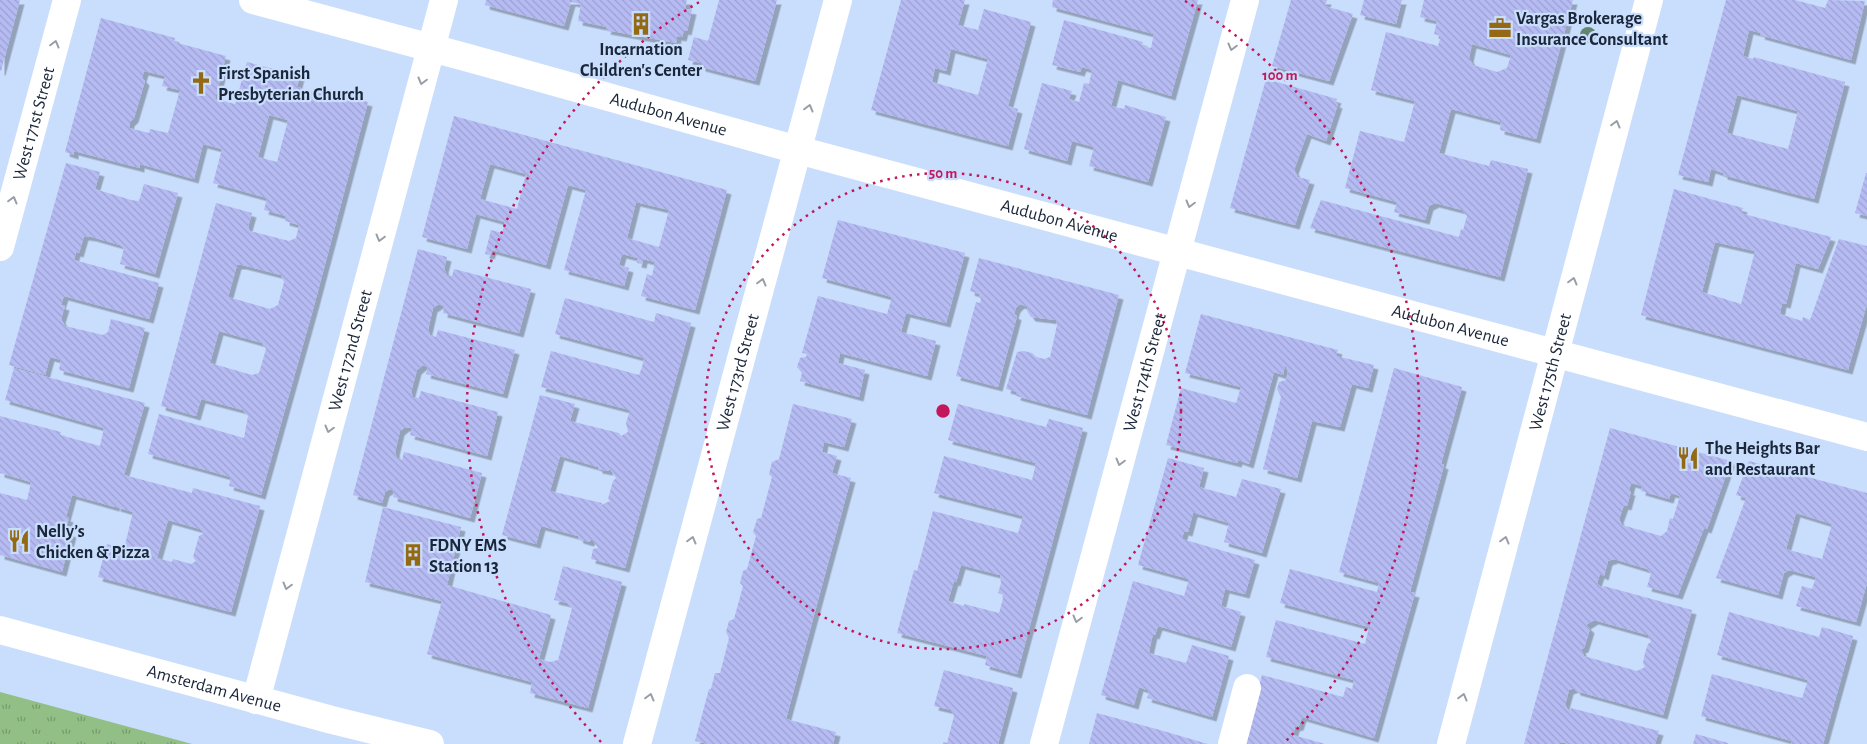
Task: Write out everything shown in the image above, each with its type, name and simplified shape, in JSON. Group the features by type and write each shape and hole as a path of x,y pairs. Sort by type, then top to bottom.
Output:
{"street":[{"name":"West 171st Street","path":"0,248 67,0"},
{"name":"Audubon Avenue","path":"253,0 798,150 1867,437"},
{"name":"West 172nd Street","path":"256,700 444,0"},
{"name":"West 173rd Street","path":"637,744 838,0"},
{"name":"West 174th Street","path":"1044,744 1245,0"},
{"name":"West 175th Street","path":"1451,744 1649,0"},
{"name":"Amsterdam Avenue","path":"0,630 256,700 430,744"},
{"path":"1232,744 1247,688"}],"green space":[{"path":"0,692 192,744 0,744"}],"building":[{"path":"0,0 20,0 1,71 0,71"},
{"name":"Incarnation Children's Center","path":"486,0 687,0 685,9 692,10 687,31 684,30 682,37 677,36 676,43 606,30 607,27 578,21 581,4 571,2 564,26 485,5"},
{"path":"719,0 777,0 755,81 701,67 701,63 688,60 694,37 708,41"},
{"path":"901,0 965,0 958,25 978,30 984,9 1031,22 1008,106 1018,109 1008,146 871,110","holes":["951,49 988,59 978,95 932,82 935,68 946,71"]},
{"path":"1053,0 1198,0 1171,96 1118,80 1111,106 1124,109 1125,105 1166,117 1148,182 1089,166 1094,147 1072,141 1067,161 1024,149 1042,83 1072,91 1069,99 1079,102 1084,83 1089,84 1092,70 1082,67 1080,72 1052,65 1064,20 1143,42 1142,46 1151,48 1154,34 1052,7"},
{"path":"1291,0 1327,0 1325,6 1353,14 1329,81 1272,66"},
{"path":"1364,0 1402,0 1396,24 1360,15"},
{"path":"1424,0 1573,0 1536,139 1500,130 1501,122 1451,109 1439,153 1489,166 1491,160 1528,169 1500,277 1310,228 1321,200 1459,237 1461,229 1463,230 1467,216 1462,210 1435,203 1429,206 1425,220 1394,212 1397,202 1345,188 1360,131 1404,142 1415,101 1371,90 1386,32 1438,46 1441,36 1434,34 1437,21 1420,17","holes":["1472,44 1511,55 1507,68 1497,72 1473,65 1469,58"]},
{"path":"1726,0 1795,0 1825,8 1828,0 1865,1 1851,60 1760,35 1761,33 1749,30 1743,56 1753,59 1754,57 1845,82 1814,199 1723,175 1723,173 1711,169 1708,182 1678,175","holes":["1737,95 1798,111 1788,149 1727,133"]},
{"path":"101,18 175,38 174,42 226,56 215,99 235,104 247,62 300,76 297,87 349,101 350,97 368,102 261,495 229,486 231,477 148,454 159,414 244,438 248,416 243,410 201,399 196,416 161,406 216,203 252,213 248,227 250,231 289,241 296,238 299,225 285,221 286,216 264,210 267,198 213,183 222,149 203,144 194,179 140,164 140,168 74,151 74,155 65,152","holes":["144,71 165,76 162,86 180,90 168,133 150,129 149,133 129,128 130,122 134,118 145,81 142,78","269,115 288,120 277,162 258,157","237,265 281,275 284,282 278,305 270,309 228,297","219,331 262,343 266,349 259,373 252,375 210,363"]},
{"path":"1266,79 1337,99 1335,103 1338,104 1326,141 1307,134 1294,170 1298,177 1310,180 1295,225 1230,208"},
{"path":"454,116 727,190 695,310 641,296 647,274 652,276 655,262 643,259 642,264 637,263 638,258 622,254 619,265 629,268 624,286 564,270 586,190 568,185 546,265 492,250 490,255 485,254 491,230 502,233 505,222 476,214 467,249 422,237","holes":["490,164 526,174 517,209 480,199","636,202 669,210 659,247 627,238"]},
{"path":"66,163 100,172 95,189 131,200 139,201 144,184 178,193 155,274 120,264 124,248 120,245 92,237 84,236 79,253 76,252 74,260 159,283 149,319 64,296 61,305 65,306 61,319 65,326 103,335 108,332 111,319 145,328 129,388 59,370 61,360 50,357 45,375 9,365"},
{"path":"1867,173 1867,216 1855,213"},
{"path":"1674,189 1743,208 1741,213 1744,214 1831,237 1818,269 1796,263 1786,304 1782,303 1780,314 1802,321 1803,317 1810,320 1839,239 1867,246 1867,304 1848,370 1641,315","holes":["1715,242 1755,251 1741,304 1702,292"]},
{"path":"838,220 965,253 946,323 906,313 901,332 936,341 927,376 840,353 838,363 865,370 859,397 800,381 802,373 797,367 800,358 806,357 807,354 802,353 818,296 887,314 892,297 822,278"},
{"path":"418,249 447,257 444,269 447,275 452,276 454,269 531,289 519,333 443,313 444,306 439,304 433,308 428,330 430,335 436,337 438,330 515,350 503,394 426,374 428,367 423,365 417,370 411,392 413,397 419,398 421,391 498,412 487,456 410,435 412,428 405,427 400,431 395,452 397,458 402,460 404,452 482,473 470,518 393,497 394,491 390,489 385,492 382,503 353,495"},
{"path":"979,258 1119,295 1087,415 1016,396 1017,392 1006,389 1017,352 1032,353 1036,357 1044,359 1050,357 1057,325 1056,320 1031,317 1027,311 1028,307 1020,304 1014,314 1017,316 998,387 956,376 976,302 980,303 981,300 979,294 970,291"},
{"path":"565,298 654,322 656,313 691,323 625,568 591,559 593,549 598,548 592,539 589,542 579,539 578,536 541,526 536,544 502,535 540,395 575,404 570,421 619,433 621,436 628,432 626,423 630,410 541,387 551,351 639,375 644,358 555,334","holes":["560,456 598,467 598,469 608,471 610,469 616,478 613,481 608,499 610,501 601,505 602,503 550,491"]},
{"path":"1201,314 1338,350 1336,356 1374,365 1368,388 1352,384 1340,427 1312,421 1297,478 1263,469 1281,397 1277,389 1279,382 1286,380 1288,371 1285,365 1283,375 1274,372 1249,464 1238,460 1237,463 1166,445 1181,388 1236,403 1241,387 1185,373"},
{"path":"14,368 145,403 124,475 192,493 193,488 260,506 231,612 98,577 107,544 124,549 133,512 116,507 120,490 115,507 72,495 66,517 69,518 65,531 72,533 62,572 0,555 0,493 27,500 31,482 0,473 0,416 61,432 60,435 100,446 104,428 5,400","holes":["168,520 200,529 204,533 199,536 193,557 196,561 191,564 173,559 172,562 157,558"]},
{"path":"1394,368 1462,387 1441,464 1444,465 1410,592 1415,593 1374,738 1302,717 1299,726 1295,727 1293,735 1325,744 1243,744 1262,675 1343,697 1346,687 1352,689 1354,680 1266,657 1276,620 1365,644 1369,627 1280,603 1290,569 1377,592 1379,583 1339,572"},
{"path":"793,404 852,419 844,447 824,442 822,452 837,456 832,473 851,478 786,719 836,732 833,744 708,744 695,741 709,689 711,689 715,673 720,673 729,638 726,632 729,621 734,619 743,586 740,583 743,571 747,569 756,536 753,532 757,519 761,518 772,477 769,474 772,462 779,459"},
{"path":"958,404 1046,427 1049,419 1083,428 1017,674 985,665 987,656 897,633 914,570 917,571 933,511 1018,533 1023,516 934,493 944,456 1032,480 1036,463 948,440","holes":["961,565 1000,575 1001,583 998,593 1004,595 999,613 948,601"]},
{"path":"1610,428 1731,461 1707,529 1704,528 1678,595 1647,587 1651,573 1647,569 1614,559 1608,561 1604,576 1600,574 1597,583 1602,588 1604,586 1692,610 1663,715 1576,691 1575,688 1569,690 1565,705 1570,712 1571,708 1659,731 1655,744 1569,744 1561,742 1558,744 1524,744","holes":["1631,483 1642,486 1641,491 1669,499 1671,493 1680,496 1673,519 1670,518 1667,531 1661,536 1622,525 1619,519 1624,505 1627,506","1594,620 1648,635 1651,642 1648,644 1645,653 1643,663 1645,667 1637,671 1584,656 1581,649 1584,648 1590,629 1586,625"]},
{"path":"1168,458 1204,468 1199,487 1236,497 1242,479 1281,489 1262,553 1224,542 1229,523 1195,513 1193,513 1188,532 1184,531 1182,539 1255,560 1245,594 1225,589 1221,606 1241,612 1231,647 1158,626 1155,635 1153,634 1149,653 1186,663 1192,645 1229,656 1212,717 1147,698 1149,692 1139,687 1134,705 1101,695 1133,581 1184,596 1189,579 1138,565"},
{"path":"1749,461 1867,493 1867,583 1856,622 1796,606 1802,586 1812,589 1816,577 1789,570 1784,573 1778,595 1716,578 1746,498 1736,495","holes":["1796,513 1832,524 1822,559 1786,549"]},
{"path":"383,507 461,527 447,585 551,615 539,659 550,662 558,660 572,608 567,603 554,600 563,566 622,582 588,708 530,693 532,682 427,654 442,601 365,582"},
{"path":"1729,612 1819,637 1822,627 1853,636 1823,744 1791,744 1792,741 1701,716 1712,674 1802,698 1808,680 1717,655"},
{"path":"944,670 1013,688 998,744 943,744 943,742 947,743 954,716 951,710 934,706"},
{"path":"1097,713 1160,730 1208,744 1089,744"},
{"path":"1696,734 1728,743 1728,744 1693,744"}],"place":[{"name":"Incarnation Children's Center","path":"641,24"},
{"name":"Vargas Brokerage Insurance Consultant","path":"1500,28"},
{"name":"First Spanish Presbyterian Church","path":"201,83"},
{"name":"The Heights Bar and Restaurant","path":"1688,458"},
{"name":"Nelly’s Chicken & Pizza","path":"19,541"},
{"name":"FDNY EMS Station 13","path":"413,555"}]}
